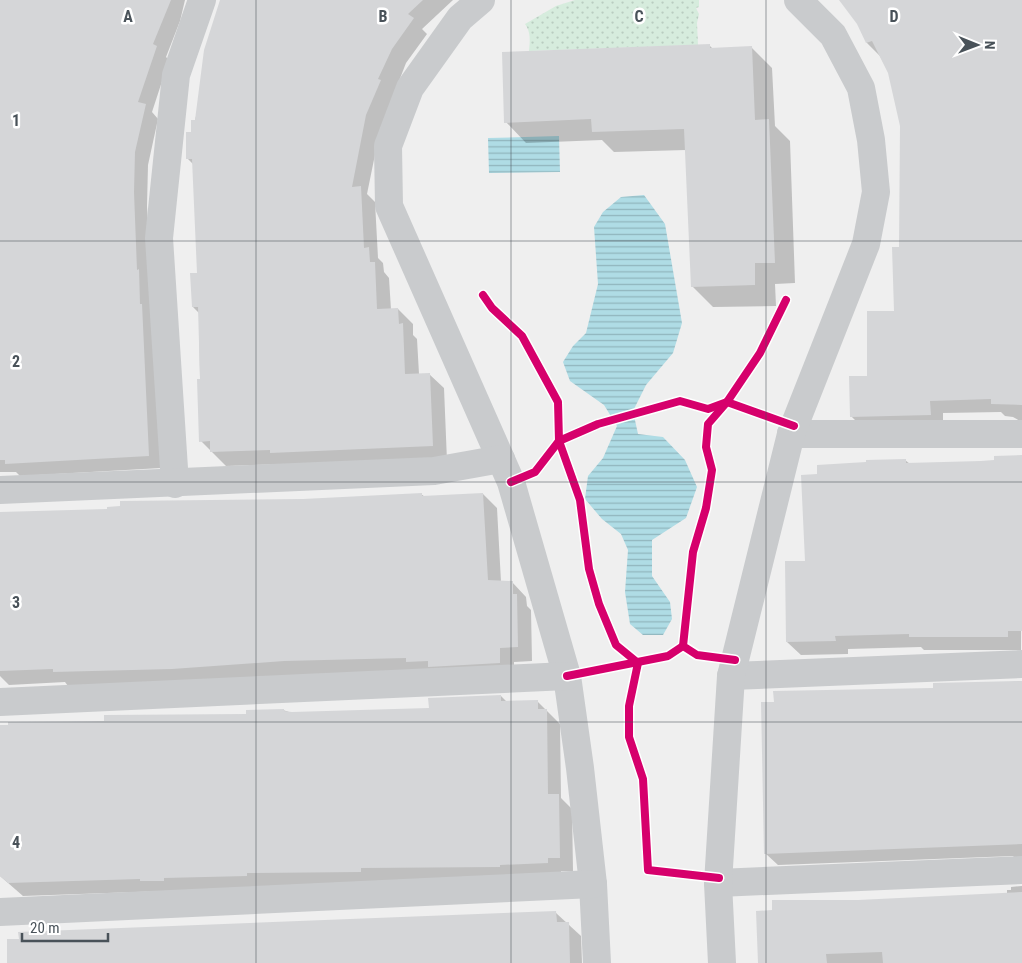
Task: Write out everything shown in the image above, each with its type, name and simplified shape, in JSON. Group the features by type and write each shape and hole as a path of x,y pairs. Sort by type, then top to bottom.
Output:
{"street":[{"path":"175,484 159,238 176,74 202,0"},
{"path":"481,0 460,18 410,88 388,146 389,206 511,482 567,676 593,884 597,963"},
{"path":"722,963 718,883 731,676 791,434 866,244 876,192 871,140 860,88 833,35 798,0"},
{"path":"791,434 1022,434"},
{"path":"0,490 175,484 434,471 501,459"},
{"path":"731,676 1022,664"},
{"path":"0,702 567,676"},
{"path":"718,883 1022,870"},
{"path":"0,912 593,884"}],"green space":[{"path":"575,0 699,0 699,7 696,8 699,14 697,23 698,45 529,51 529,33 525,24 556,6"}],"water":[{"path":"559,136 560,172 489,173 488,138"},
{"path":"644,195 665,224 682,323 673,353 646,385 633,411 638,434 663,437 685,460 697,487 686,518 652,540 652,576 670,602 672,619 663,635 643,635 630,624 625,592 628,550 621,534 602,519 585,499 588,476 603,458 617,426 604,405 570,381 563,362 573,346 586,333 598,284 594,227 603,212 621,197"}],"building":[{"path":"0,0 171,0 153,44 157,46 138,102 146,104 135,152 134,192 137,270 139,269 140,304 142,304 149,456 5,464 5,460 0,460"},
{"path":"220,0 423,0 408,14 414,18 392,49 378,79 381,80 366,115 352,187 361,186 364,248 369,247 370,262 375,262 377,309 398,308 399,324 403,323 405,374 430,373 433,446 270,453 270,450 210,452 210,441 199,442 197,379 200,379 198,307 192,307 190,273 197,273 192,159 186,159 186,132 191,132 191,120 195,120 204,50"},
{"path":"839,0 1022,0 1022,405 991,404 991,399 930,401 931,415 850,417 849,376 867,376 867,311 894,311 892,247 899,247 900,126 888,73 872,41 866,43 857,24"},
{"path":"710,44 710,48 752,46 755,120 769,119 775,263 755,263 755,285 691,287 684,129 592,132 591,119 504,123 502,52"},
{"path":"1022,455 1022,631 1008,631 1008,637 909,637 909,634 835,636 836,641 786,642 785,561 805,561 801,475 817,474 817,465 866,462 866,460 906,459 906,463 981,461 994,460 994,456"},
{"path":"422,493 422,496 483,493 488,580 513,581 513,594 517,594 518,647 500,648 500,663 428,667 428,661 406,662 406,658 284,661 172,669 53,672 53,669 0,671 0,512 107,509 107,507 120,506 120,501 303,499"},
{"path":"1022,681 1022,844 764,854 761,702 774,702 773,691 933,688 933,683"},
{"path":"501,695 501,701 538,700 538,709 547,709 548,794 559,794 560,858 548,858 548,863 500,865 500,867 361,868 361,872 247,873 247,876 164,878 164,881 140,881 140,879 8,883 0,876 0,725 8,725 8,722 104,721 104,715 246,714 246,710 284,709 284,711 292,712 429,708 428,698"},
{"path":"1022,892 1022,963 883,963 882,952 826,954 827,963 758,963 756,911 772,910 772,900 858,900"},
{"path":"556,911 557,922 569,922 570,963 7,963 7,939 19,939 18,932"}],"cycle path":[{"path":"483,295 492,308 522,336 558,402 559,441 580,500 589,569 599,604 616,645 638,663 629,706 629,737 643,779 648,870 719,878"},
{"path":"735,660 697,655 683,646 693,552 706,508 712,470 706,447 708,424 727,402 760,353 786,300"},
{"path":"511,482 535,472 559,441 598,424 680,401 708,409 727,402 794,426"},
{"path":"567,676 668,656 683,646"}]}
